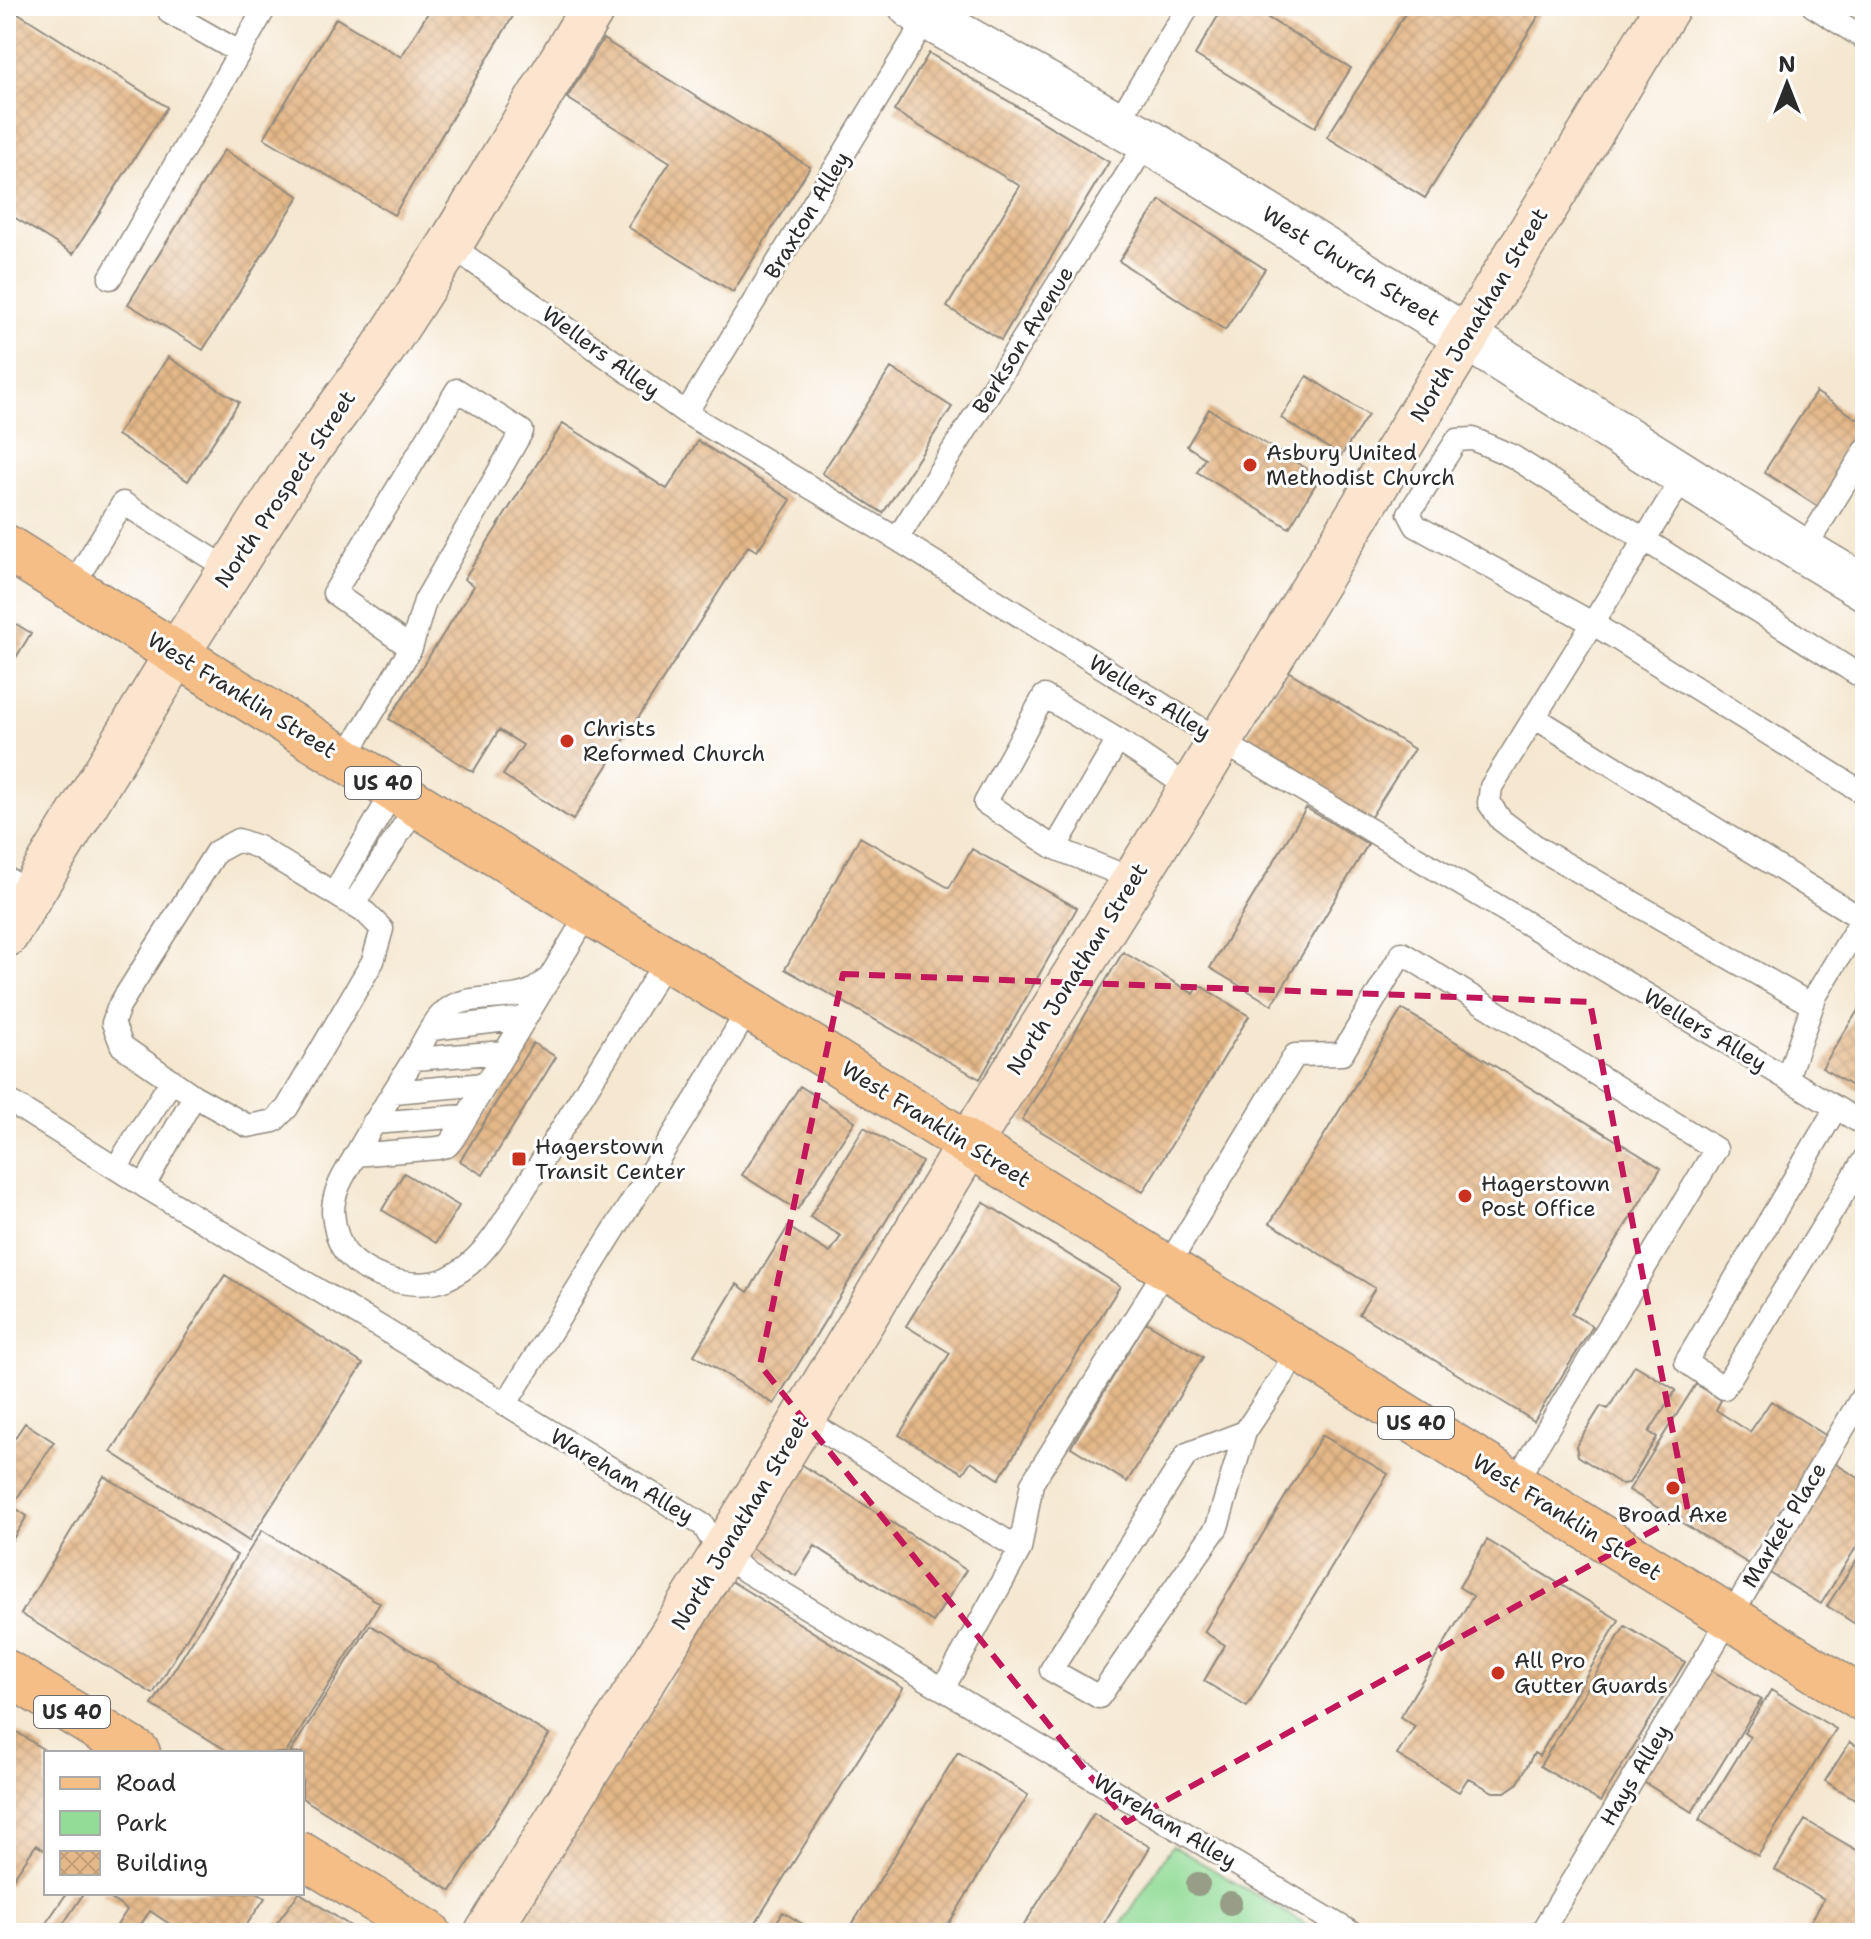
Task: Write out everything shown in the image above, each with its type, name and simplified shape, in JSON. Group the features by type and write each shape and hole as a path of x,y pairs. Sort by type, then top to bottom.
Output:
{"main road":[{"name":"North Prospect Street","path":"6,935 18,886 177,654 297,465 382,350 450,245 594,6"},
{"name":"North Jonathan Street","path":"487,1933 721,1555 969,1144 1191,789 1668,6"},
{"name":"West Franklin Street","path":"6,547 589,912 969,1144 1865,1701"},
{"name":"US 40","path":"6,1672 135,1751"},
{"path":"304,1856 429,1933"}],"street":[{"name":"West Church Street","path":"919,12 1132,132 1865,588"}],"lane":[{"path":"174,6 170,13 239,52"},
{"path":"110,278 266,6"},
{"name":"Berkson Avenue","path":"897,539 1132,132 1189,6"},
{"path":"1813,6 1865,39"},
{"name":"Braxton Alley","path":"686,413 919,12"},
{"name":"Wellers Alley","path":"450,245 686,413 897,539 1219,740 1865,1125"},
{"path":"345,759 411,648 425,601 522,431 457,390 334,593 411,648"},
{"path":"1865,679 1512,456 1473,439 1457,440 1409,513 1416,526 1592,623 1865,794"},
{"path":"1803,551 1865,451"},
{"path":"1687,477 1669,500 1491,787 1489,803 1501,820 1538,848 1812,1005"},
{"path":"71,588 123,503 230,570"},
{"path":"1133,879 1055,848 985,803 1044,696 1191,789"},
{"path":"1534,717 1864,916 1816,995 1787,1078"},
{"path":"1055,848 1118,740"},
{"path":"334,893 405,797"},
{"path":"353,905 405,797"},
{"path":"238,840 248,843 353,905 382,929 373,961 287,1108 274,1121 248,1126 194,1096 122,1046 113,1023 119,1006 216,852 238,840"},
{"path":"355,1155 447,1146 589,912"},
{"path":"943,1689 1020,1549 1032,1483 1295,1055 1342,1054 1402,953 1716,1149 1514,1484"},
{"path":"548,979 534,990 466,1001 441,1014 336,1189 333,1210 335,1230 343,1248 355,1262 395,1281 412,1285 428,1284 463,1269 481,1254 667,959"},
{"path":"505,1405 749,1008"},
{"path":"432,1029 524,1018"},
{"path":"414,1059 504,1052"},
{"path":"116,1168 172,1080"},
{"path":"393,1092 485,1084"},
{"path":"144,1186 194,1096"},
{"name":"Wareham Alley","path":"6,1099 703,1525 721,1555 1352,1933"},
{"path":"1836,1108 1686,1362 1724,1388 1865,1158"},
{"path":"373,1123 465,1116"},
{"path":"1245,1432 1187,1454 1051,1670 1099,1697 1217,1527 1245,1432 1297,1349"},
{"name":"Market Place","path":"1728,1617 1865,1392"},
{"path":"803,1419 1020,1549"},
{"name":"Hays Alley","path":"1541,1933 1728,1617"}],"highlighted area":[{"path":"843,974 1590,1002 1688,1511 1127,1822 760,1365"}],"green space":[{"path":"1173,1846 1321,1933 1116,1933"}],"building":[{"path":"432,6 519,6 394,215 264,138 336,18 401,57"},
{"path":"1224,6 1248,6 1351,68 1315,127 1195,55"},
{"path":"1410,6 1545,6 1425,198 1327,137"},
{"path":"18,13 167,107 73,254 6,212 6,31"},
{"path":"603,39 810,167 733,292 628,227 670,162 567,98"},
{"path":"929,53 1109,162 1001,340 947,307 1020,186 894,111"},
{"path":"224,150 299,196 203,350 128,304"},
{"path":"1160,200 1265,269 1225,330 1119,261"},
{"path":"168,357 239,402 188,481 117,435"},
{"path":"891,368 952,407 883,513 822,473"},
{"path":"1307,376 1368,415 1341,456 1281,418"},
{"path":"1816,392 1865,424 1865,438 1820,508 1764,472"},
{"name":"Asbury United Methodist Church","path":"1209,409 1320,477 1289,528 1197,472 1205,458 1187,446"},
{"path":"563,423 667,489 698,441 791,500 757,551 748,546 573,820 503,775 523,745 499,730 473,772 389,719 474,586 464,579"},
{"path":"6,618 31,633 6,674"},
{"path":"1288,671 1414,749 1367,823 1242,745"},
{"path":"1306,808 1368,844 1272,1005 1210,968"},
{"path":"860,837 949,888 972,849 1077,908 980,1079 785,969"},
{"path":"1123,952 1194,994 1199,985 1249,1016 1143,1192 1022,1120"},
{"path":"1865,999 1865,1094 1822,1068"},
{"name":"Hagerstown Post Office","path":"1402,1009 1661,1168 1571,1314 1593,1326 1534,1421 1359,1314 1375,1288 1270,1223"},
{"path":"533,1043 556,1057 483,1175 460,1161"},
{"path":"800,1086 855,1121 797,1210 742,1175"},
{"path":"864,1127 922,1162 774,1404 694,1355 737,1284 748,1292 788,1227 830,1253 841,1236 810,1217"},
{"path":"404,1173 459,1206 436,1243 382,1210"},
{"path":"983,1202 1120,1286 999,1479 971,1461 963,1473 899,1435 950,1353 906,1326"},
{"path":"225,1275 363,1364 249,1541 111,1452"},
{"path":"1146,1322 1203,1357 1127,1482 1071,1447"},
{"path":"1635,1365 1676,1390 1649,1432 1657,1437 1629,1483 1621,1484 1578,1456 1576,1446 1601,1406 1608,1409"},
{"path":"1696,1384 1721,1400 1716,1410 1750,1432 1771,1401 1830,1438 1749,1564 1629,1490"},
{"path":"25,1423 54,1442 12,1506 27,1516 6,1550 6,1451"},
{"path":"1322,1435 1388,1474 1247,1707 1204,1681 1225,1645 1204,1632"},
{"path":"1831,1461 1865,1482 1865,1533 1821,1604 1765,1570"},
{"path":"801,1464 966,1570 933,1622 815,1546 796,1576 748,1546"},
{"path":"104,1476 237,1555 153,1694 21,1614"},
{"path":"262,1530 380,1603 287,1751 228,1751 152,1705"},
{"path":"1487,1540 1619,1620 1539,1756 1534,1753 1518,1783 1505,1792 1493,1792 1468,1778 1459,1792 1397,1755 1415,1726 1400,1717 1473,1596 1459,1587"},
{"path":"1865,1547 1865,1630 1827,1606"},
{"path":"731,1581 903,1688 749,1933 513,1933"},
{"path":"370,1625 549,1735 451,1891 304,1799 304,1751 291,1751"},
{"path":"1625,1626 1685,1662 1600,1802 1540,1766"},
{"path":"1706,1667 1761,1700 1692,1812 1637,1778"},
{"path":"1771,1690 1836,1729 1758,1856 1699,1820 1750,1737 1744,1733"},
{"path":"6,1725 46,1751 44,1850 36,1845 6,1889"},
{"path":"1850,1742 1865,1751 1865,1805 1825,1781"},
{"path":"958,1752 1028,1795 943,1933 847,1933"},
{"path":"1094,1813 1150,1847 1098,1933 1019,1933"},
{"path":"1805,1820 1865,1855 1865,1933 1804,1933 1824,1899 1775,1870"},
{"path":"66,1895 83,1895 57,1933 39,1933"},
{"path":"105,1895 260,1895 265,1898 241,1933 183,1933 150,1911 135,1933 112,1933 127,1910"},
{"path":"298,1895 303,1895 361,1933 269,1933"},
{"path":"783,1912 817,1933 770,1933"}],"place":[{"name":"Asbury United Methodist Church","path":"1250,465"},
{"name":"Christs Reformed Church","path":"567,741"},
{"name":"Hagerstown Transit Center","path":"519,1159"},
{"name":"Hagerstown Post Office","path":"1465,1196"},
{"name":"Broad Axe","path":"1673,1488"},
{"name":"All Pro Gutter Guards","path":"1498,1673"}]}
